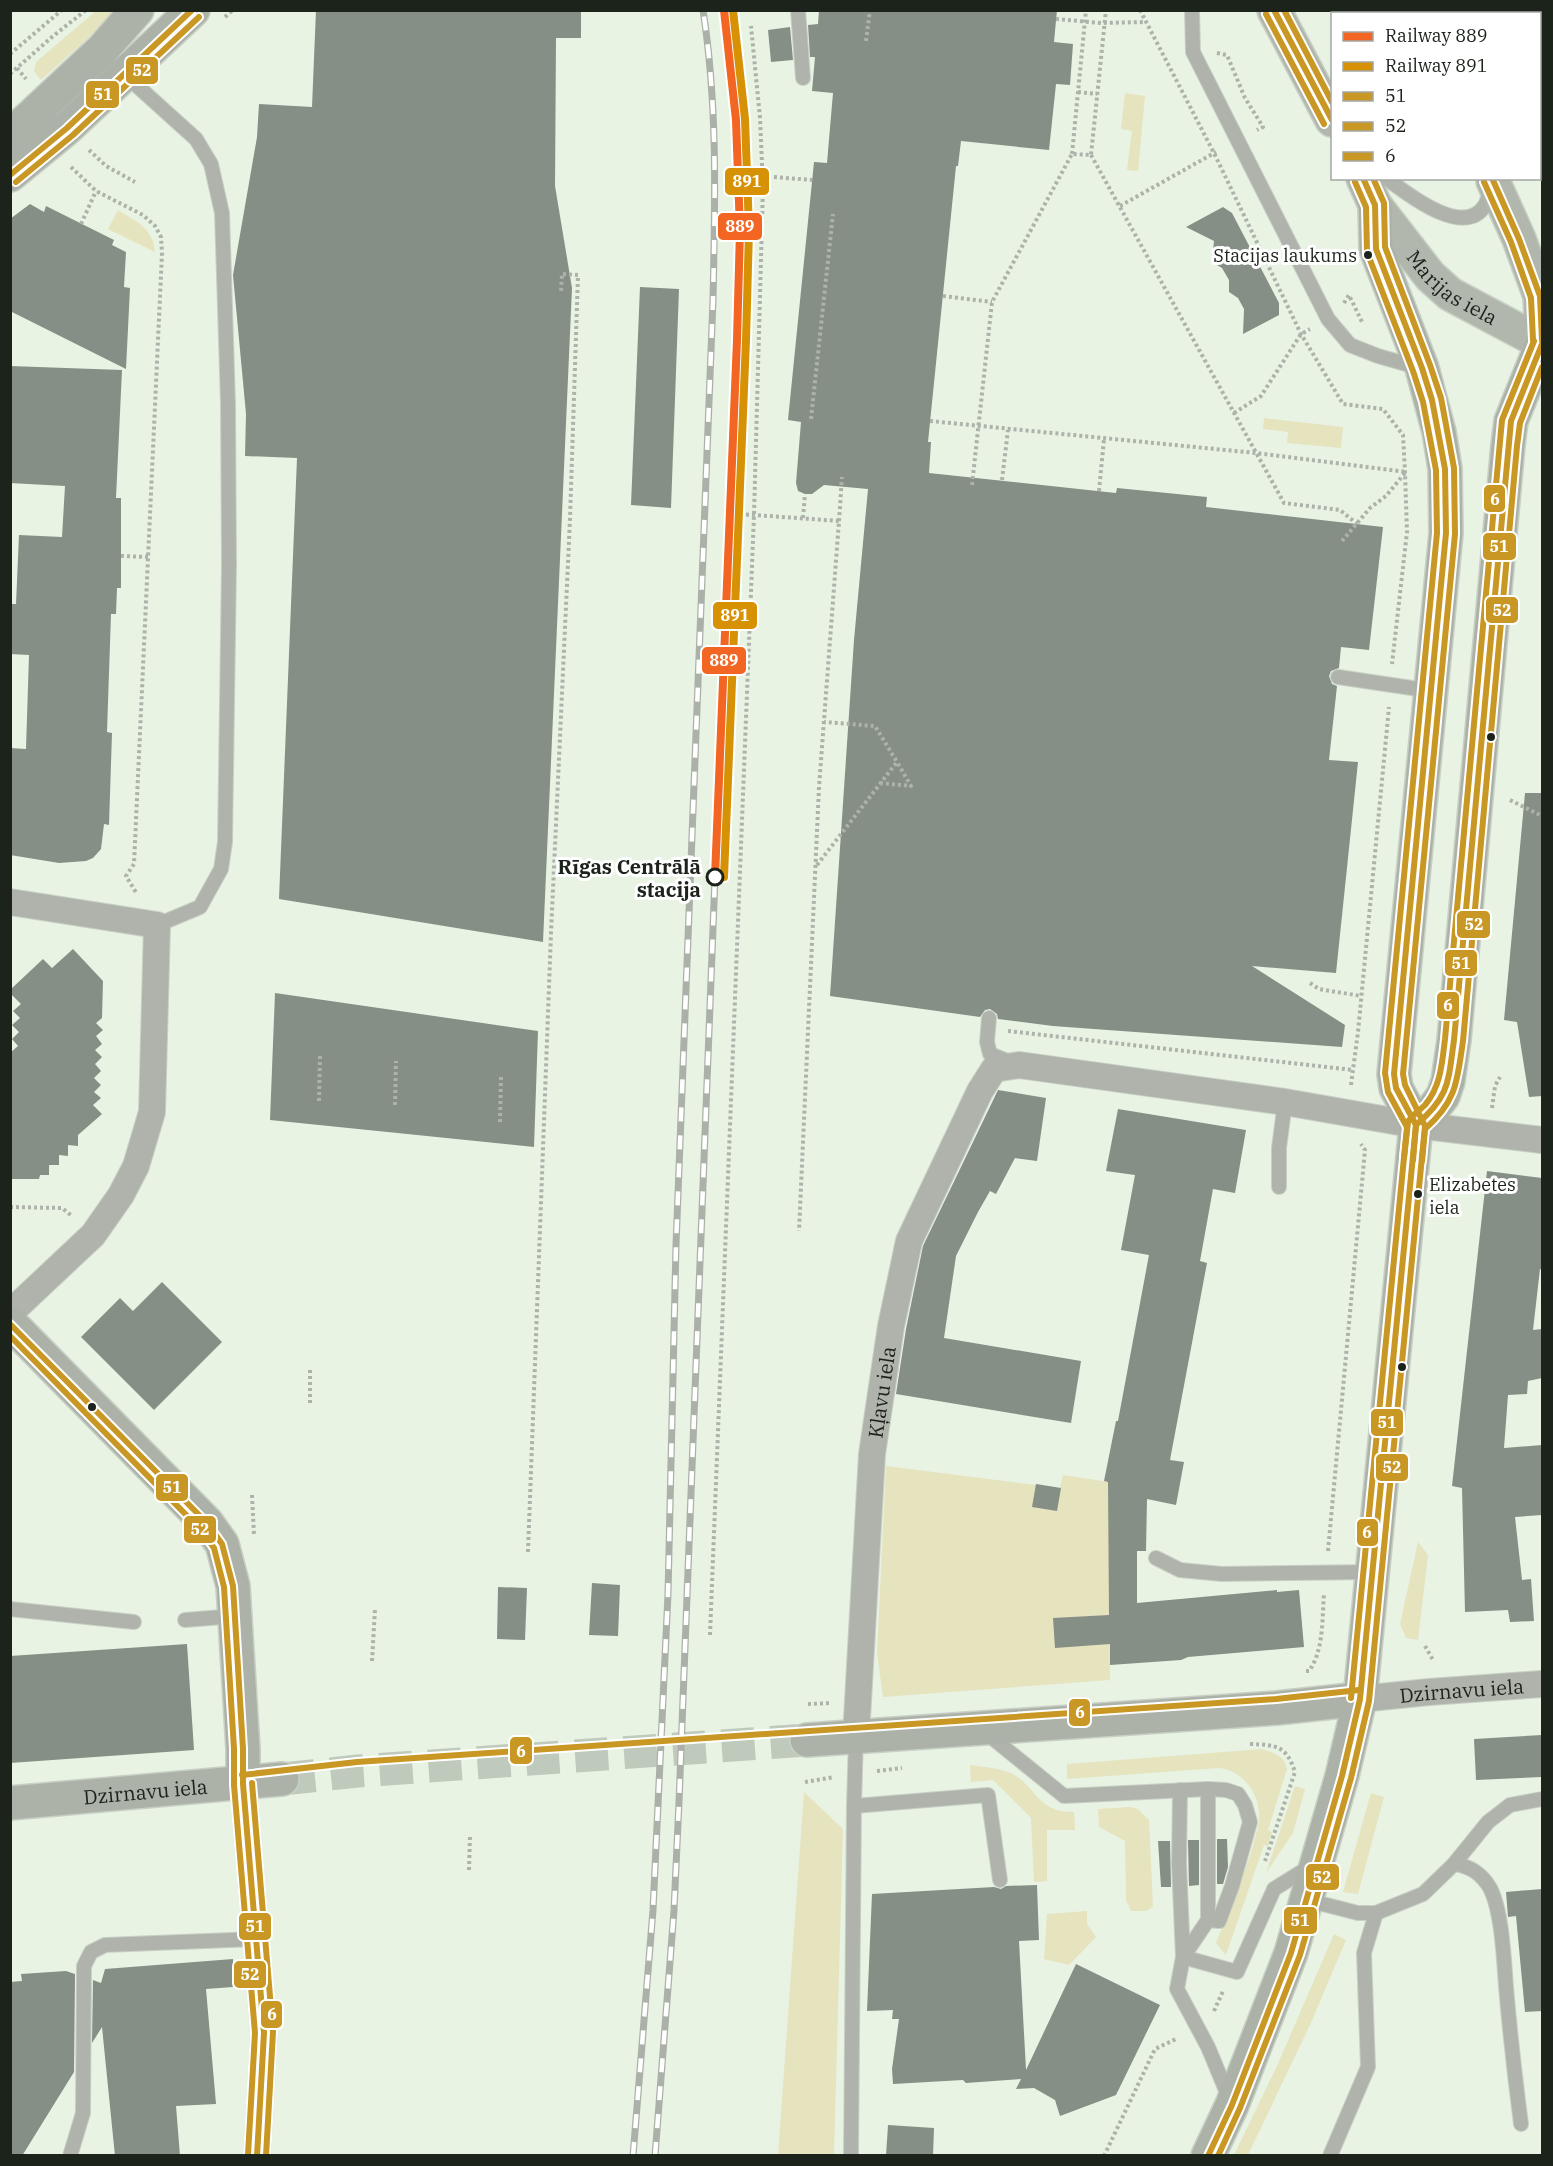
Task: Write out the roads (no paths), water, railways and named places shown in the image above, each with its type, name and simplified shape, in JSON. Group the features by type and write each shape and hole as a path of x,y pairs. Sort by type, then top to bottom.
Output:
{"highway":[{"path":"1208,2156 1232,2105 1291,1953 1342,1776 1360,1699 1416,1125 1396,1088 1395,1074 1446,533 1445,469 1439,432 1422,368 1376,249 1375,188"},
{"path":"1416,1125 1430,1113 1443,1096 1448,1081 1511,421 1542,342"},
{"path":"1508,445 1542,404"}],"main road":[{"path":"1274,10 1331,118"},
{"path":"1492,180 1519,239 1540,296 1542,342"},
{"path":"1493,180 1542,240"},
{"name":"Marijas iela","path":"1375,188 1430,276 1450,294 1542,342"}],"street":[{"path":"10,136 102,50 137,10"},
{"path":"10,175 68,128 193,10"},
{"path":"10,902 157,926 151,1118 129,1181 108,1216 93,1235 10,1313"},
{"path":"1019,1065 1285,1102 1416,1125 1542,1140"},
{"name":"Kļavu iela","path":"856,1736 872,1454 891,1326 909,1242 980,1091 994,1069 1019,1065"},
{"path":"10,1323 207,1522 222,1544 233,1586 243,1784 264,2033 257,2156"},
{"name":"Dzirnavu iela","path":"807,1740 1277,1708 1429,1692 1542,1684"},
{"name":"Dzirnavu iela","path":"10,1803 282,1779"}],"lane":[{"path":"798,10 803,78"},
{"path":"1192,10 1193,52 1329,319 1350,345 1378,356 1422,368"},
{"path":"124,74 196,139 211,164 222,213 228,403 229,553 225,842 221,869 200,907 157,926"},
{"path":"1375,188 1416,200 1441,213 1456,217 1471,217 1484,207 1492,180"},
{"path":"1338,677 1432,691"},
{"path":"988,1024 987,1042 990,1054 1019,1065"},
{"path":"1280,1187 1279,1148 1285,1102"},
{"path":"1156,1558 1180,1570 1222,1574 1372,1572"},
{"path":"12,1607 134,1622"},
{"path":"185,1620 235,1616"},
{"path":"979,1727 1064,1796 1208,1789 1226,1790 1238,1794 1245,1804 1250,1822 1232,1886 1219,1921 1208,1920"},
{"path":"851,2156 856,1736"},
{"path":"1183,1957 1208,1920 1208,1789"},
{"path":"1180,1790 1179,1864 1183,1957 1177,1989 1208,2047 1232,2105"},
{"path":"854,1806 988,1795 1000,1880"},
{"path":"1307,1900 1358,1912 1376,1913 1423,1894 1454,1864 1488,1822 1510,1805 1542,1799"},
{"path":"1183,1957 1237,1972 1274,1889 1318,1862"},
{"path":"1454,1864 1466,1865 1476,1870 1490,1888 1496,1910 1503,1952 1521,2124"},
{"path":"1330,2156 1368,2067 1364,1953 1376,1913"},
{"path":"70,2156 83,2113 84,1966 90,1952 105,1945 256,1939"}],"tunnel":[{"path":"282,1779 358,1771 807,1740"}],"railway":[{"path":"633,2156 653,1910 668,1594 676,1245 713,300 715,191 713,119 703,10"},
{"path":"655,2156 674,1910 715,877"}],"rail line":[{"name":"889","path":"715,877 740,230 736,120 724,10"},
{"name":"891","path":"724,877 749,230 745,119 733,10"}],"place":[{"name":"Stacijas laukums","path":"1368,255"},
{"name":"Rīgas Centrālā stacija","path":"715,877"},
{"name":"Elizabetes iela","path":"1418,1194"}]}
